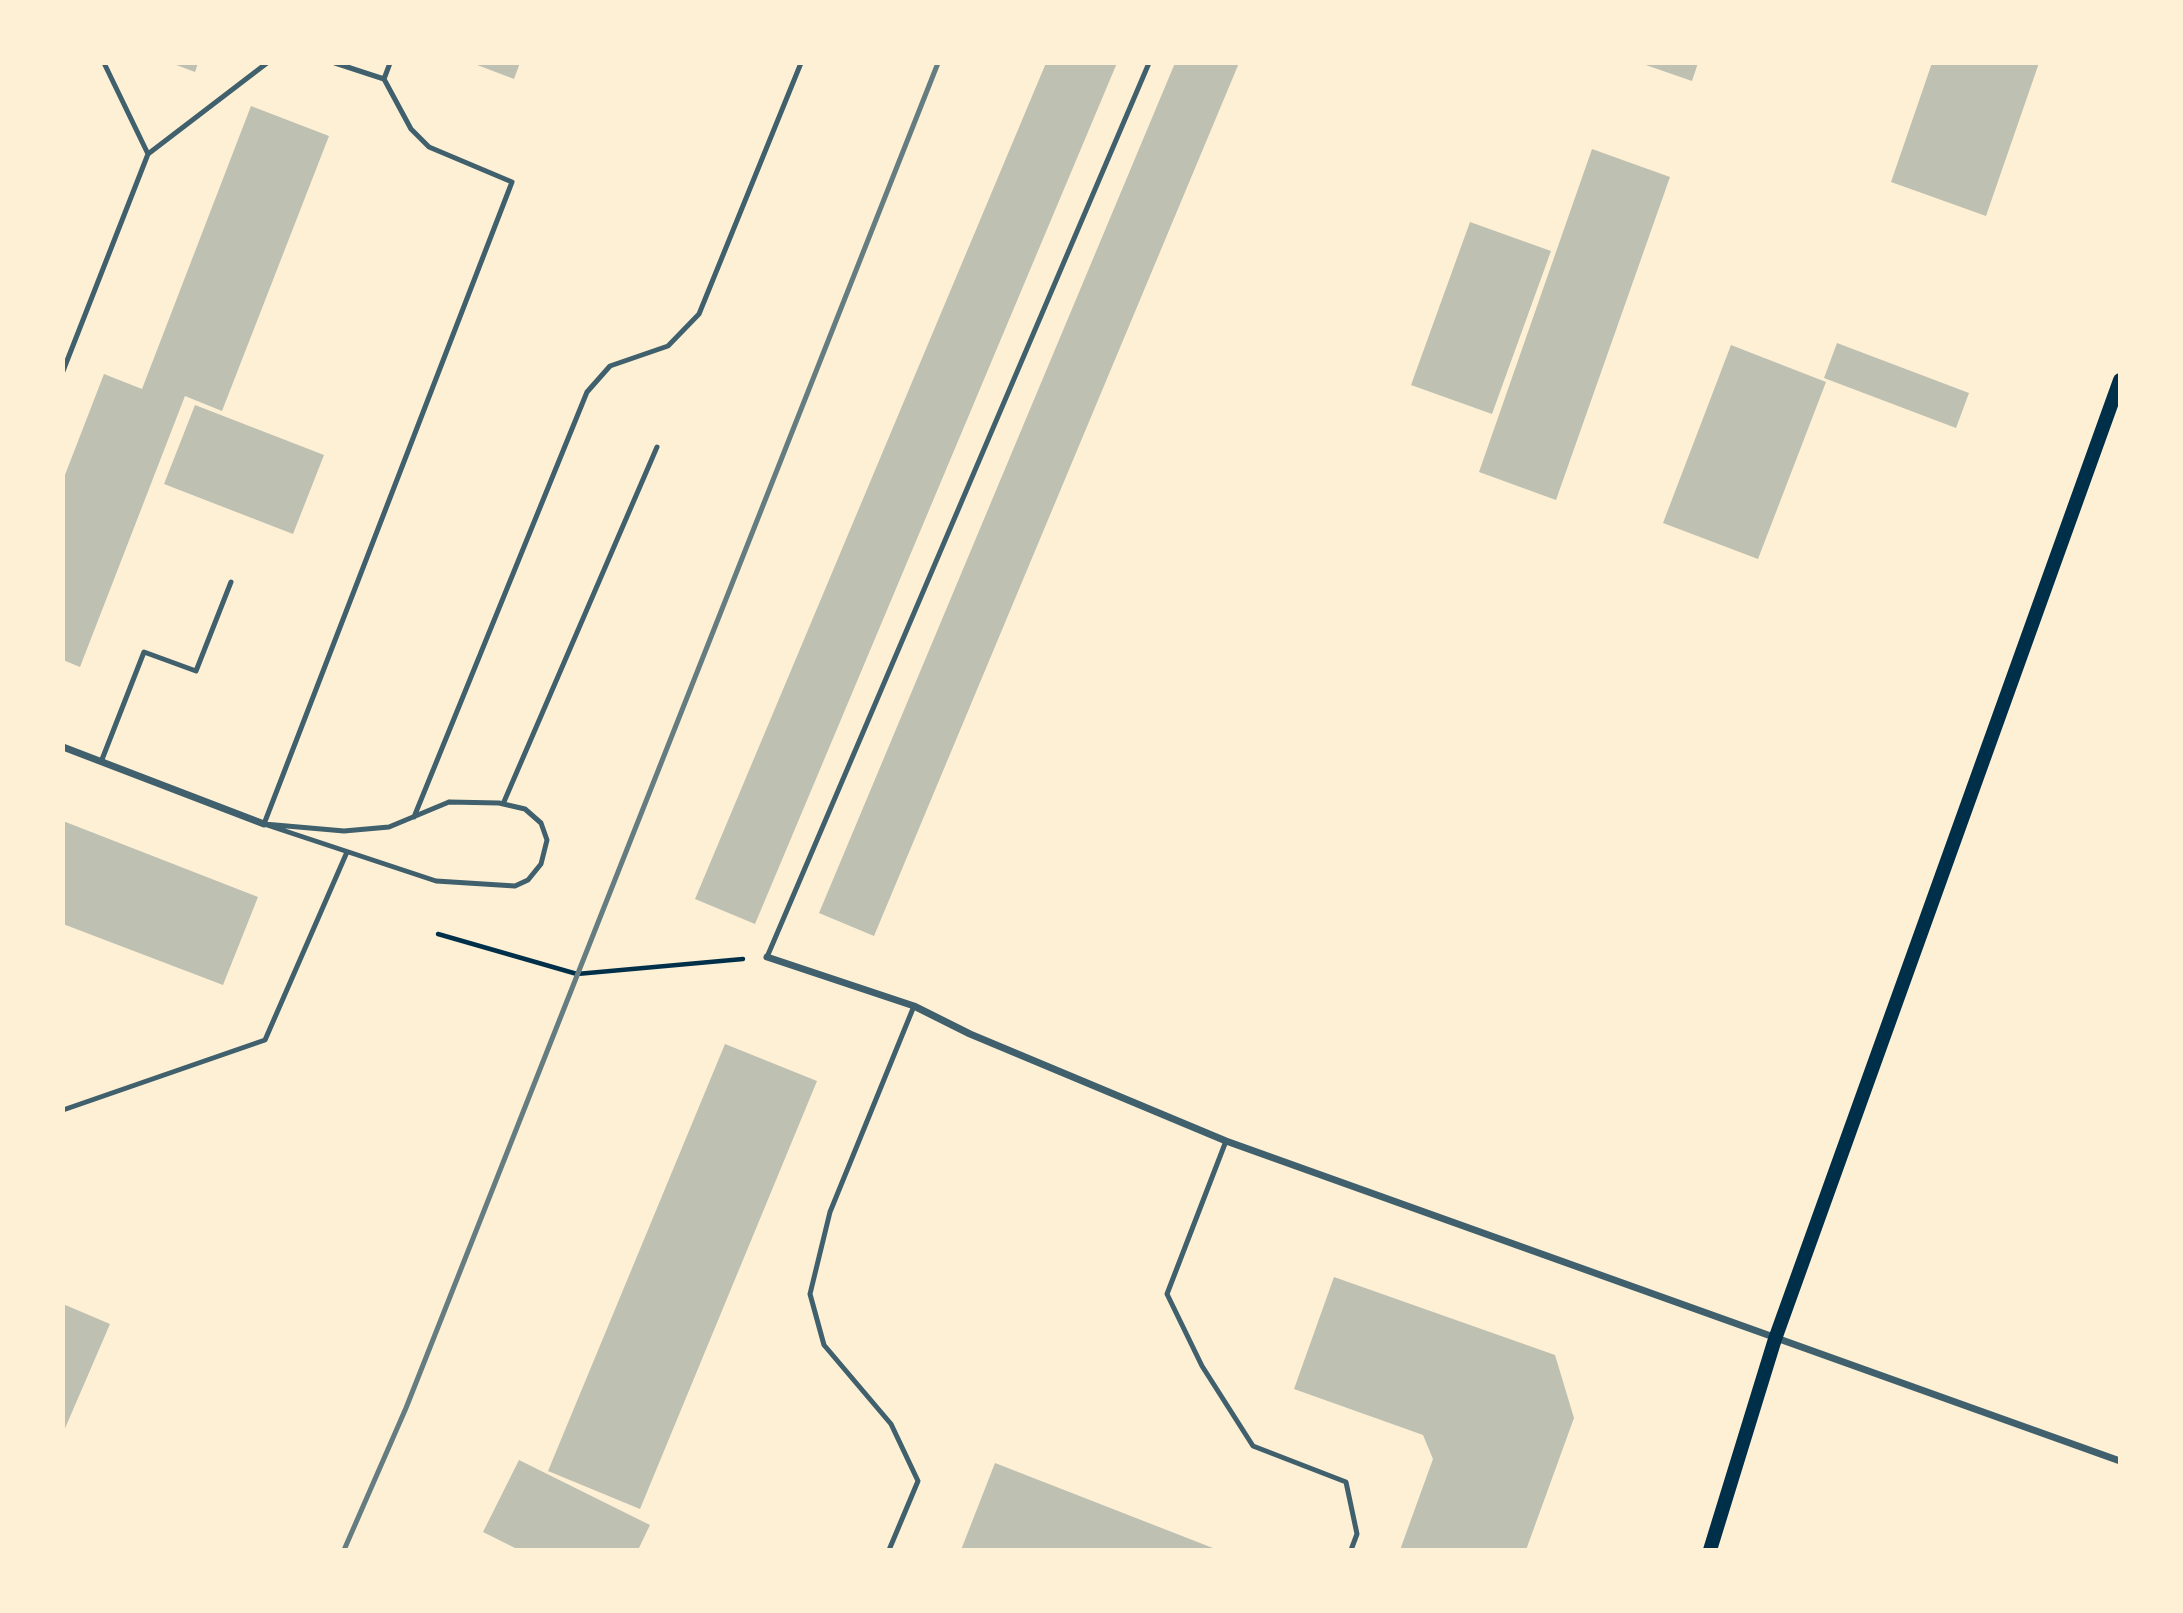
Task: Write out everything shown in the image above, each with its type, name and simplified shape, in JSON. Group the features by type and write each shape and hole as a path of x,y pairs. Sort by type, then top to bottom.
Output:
{"main road":[{"path":"1710,1550 1775,1339 2120,380"}],"street":[{"path":"63,747 264,824"},
{"path":"767,957 914,1006 970,1034 1226,1141 2120,1461"}],"lane":[{"path":"104,63 148,154"},
{"path":"63,371 148,154 267,63"},
{"path":"264,824 512,181 429,147 411,129 384,79 335,63"},
{"path":"384,79 390,63"},
{"path":"414,817 587,392 610,366 668,346 699,314 801,63"},
{"path":"767,957 1149,63"},
{"path":"503,804 657,447"},
{"path":"101,762 144,652 196,671 232,582"},
{"path":"449,802 503,804 526,809 541,822 547,840 541,864 528,880 515,886 436,881 264,824 344,831 389,827 449,802"},
{"path":"63,1110 265,1040 347,852"},
{"path":"890,1550 918,1481 891,1424 824,1345 810,1294 830,1212 914,1006"},
{"path":"1226,1141 1167,1294 1202,1366 1253,1446 1346,1482 1357,1534 1351,1550"}],"path":[{"path":"438,934 577,974 767,957"}],"building":[{"path":"171,63 198,63 195,72"},
{"path":"472,63 520,63 514,79"},
{"path":"1046,63 1117,63 755,924 695,899"},
{"path":"1175,63 1239,63 874,936 819,913"},
{"path":"1640,63 1698,63 1692,81"},
{"path":"1932,63 2039,63 1986,216 1891,182"},
{"path":"251,106 329,136 222,411 185,396 80,667 63,660 63,480 104,374 142,389"},
{"path":"1592,149 1670,177 1556,500 1479,472"},
{"path":"1470,222 1551,251 1492,414 1411,385"},
{"path":"1837,343 1969,393 1956,428 1824,378"},
{"path":"1731,345 1826,382 1758,559 1663,523"},
{"path":"195,405 324,455 293,534 164,484"},
{"path":"63,821 258,897 223,985 63,924"},
{"path":"725,1044 817,1081 640,1509 548,1471"},
{"path":"1334,1277 1555,1355 1574,1418 1526,1550 1400,1550 1433,1459 1423,1435 1294,1389"},
{"path":"63,1304 110,1324 63,1433"},
{"path":"519,1460 650,1525 638,1550 519,1550 483,1532"},
{"path":"995,1463 1218,1550 961,1550"}],"railway":[{"path":"344,1550 406,1408 938,63"}]}
